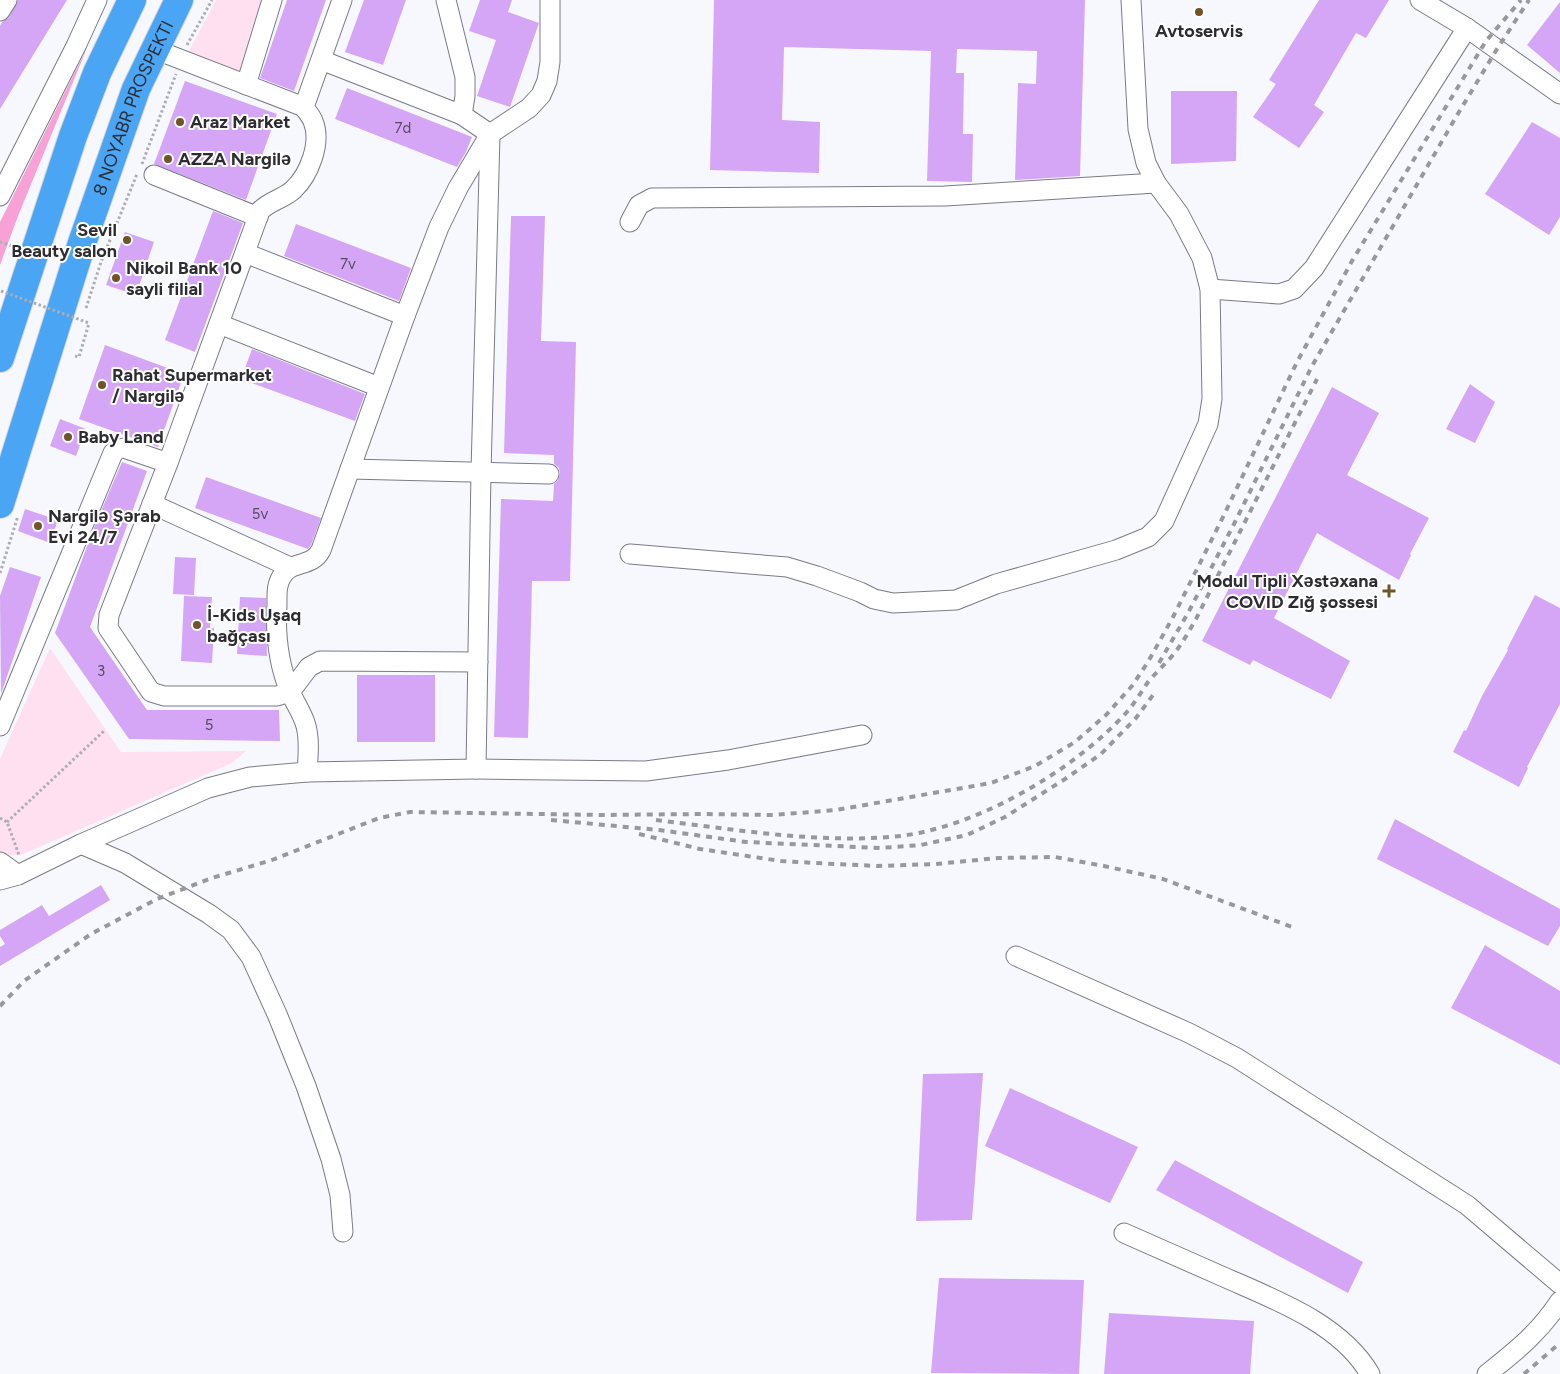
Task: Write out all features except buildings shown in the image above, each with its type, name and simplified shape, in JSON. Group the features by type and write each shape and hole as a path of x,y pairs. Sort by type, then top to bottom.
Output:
{"highway":[{"path":"0,358 73,136 97,73 132,0"},
{"name":"8 NOYABR PROSPEKTI","path":"10,507 82,243 136,89 179,0"}],"street":[{"path":"0,11 7,0"},
{"path":"0,196 76,46 97,0"},
{"path":"246,85 272,0"},
{"path":"304,108 342,0"},
{"path":"446,0 465,77 462,115"},
{"path":"307,772 309,750 306,726 290,692 280,660 276,635 277,586 282,574 290,567 317,557 439,227 458,188 490,134 529,108 541,95 547,81 550,62 550,0"},
{"path":"630,554 787,567 817,576 874,599 893,603 956,600 996,584 1116,550 1148,537 1164,521 1208,424 1212,399 1210,290 1202,258 1179,214 1156,183 1146,163 1138,129 1131,0"},
{"path":"1420,0 1467,28 1560,94"},
{"path":"1210,290 1279,294 1294,289 1314,268 1467,28"},
{"path":"154,49 304,108 313,122 315,140 312,161 302,179 293,190 280,199 265,205 260,211 168,463 109,615 108,628 151,692 164,696 277,696 290,692 309,667 320,661 478,662"},
{"path":"321,60 462,115 490,134"},
{"path":"476,769 481,472 490,134"},
{"path":"154,175 258,217"},
{"path":"630,222 640,205 652,198 946,196 1156,183"},
{"path":"245,253 405,316"},
{"path":"219,324 379,388"},
{"path":"0,726 113,453 118,449 124,448 168,463"},
{"path":"350,470 549,474"},
{"path":"152,504 290,567"},
{"path":"0,862 14,876 208,788 250,777 307,772 476,769 646,771 728,760 862,735"},
{"path":"81,844 125,863 209,914 231,930 252,957 306,1086 331,1159 340,1195 343,1232"},
{"path":"1016,956 1189,1033 1237,1058 1467,1205 1560,1284"},
{"path":"1124,1233 1293,1307 1335,1335 1363,1362 1370,1374"},
{"path":"1486,1374 1529,1340 1547,1320 1560,1301"}],"path":[{"path":"81,324 101,262 181,60 212,0"},
{"path":"2,291 89,323 80,357 75,356"},
{"path":"69,360 72,351"},
{"path":"0,573 10,507"},
{"path":"7,822 106,730"},
{"path":"0,818 7,822"},
{"path":"7,822 14,876"}],"shaded area":[{"path":"216,0 275,0 246,74 189,51"},
{"path":"87,48 18,216 0,265 0,222"},
{"path":"50,648 121,752 246,751 232,763 21,855 0,856 0,759"}],"railway":[{"path":"0,1006 24,981 91,934 157,899 212,878 272,860 379,818 410,812 773,815 836,810 991,783 1035,766 1075,742 1106,715 1132,686 1148,662 1173,617 1224,515 1297,362 1352,261 1486,41 1521,0"},
{"path":"1159,663 1188,613 1234,524 1312,366 1456,117 1529,0"},
{"path":"656,820 802,837 890,837 921,832 954,823 986,811 1019,795 1049,777 1104,735 1126,713 1148,682 1182,643 1196,619 1317,379"},
{"path":"551,820 659,830 746,842 880,848 921,845 967,835 1005,817 1065,779 1101,754 1136,718 1156,691"},
{"path":"639,834 700,849 781,861 834,864 878,866 936,864 998,858 1055,857 1163,879 1292,927"},
{"path":"1524,1374 1560,1343"}],"place":[{"name":"Avtoservis","path":"1199,12"},
{"name":"Araz Market","path":"180,122"},
{"name":"AZZA Nargilə","path":"168,159"},
{"name":"Sevil Beauty salon","path":"127,240"},
{"name":"Nikoil Bank 10 sayli filial","path":"116,278"},
{"name":"Rahat Supermarket / Nargilə","path":"102,385"},
{"name":"Baby Land","path":"68,437"},
{"name":"Nargilə Şərab Evi 24/7","path":"38,526"},
{"name":"Modul Tipli Xəstəxana COVID Zığ şossesi","path":"1389,591"},
{"name":"İ-Kids Uşaq bağçası","path":"197,625"}]}
